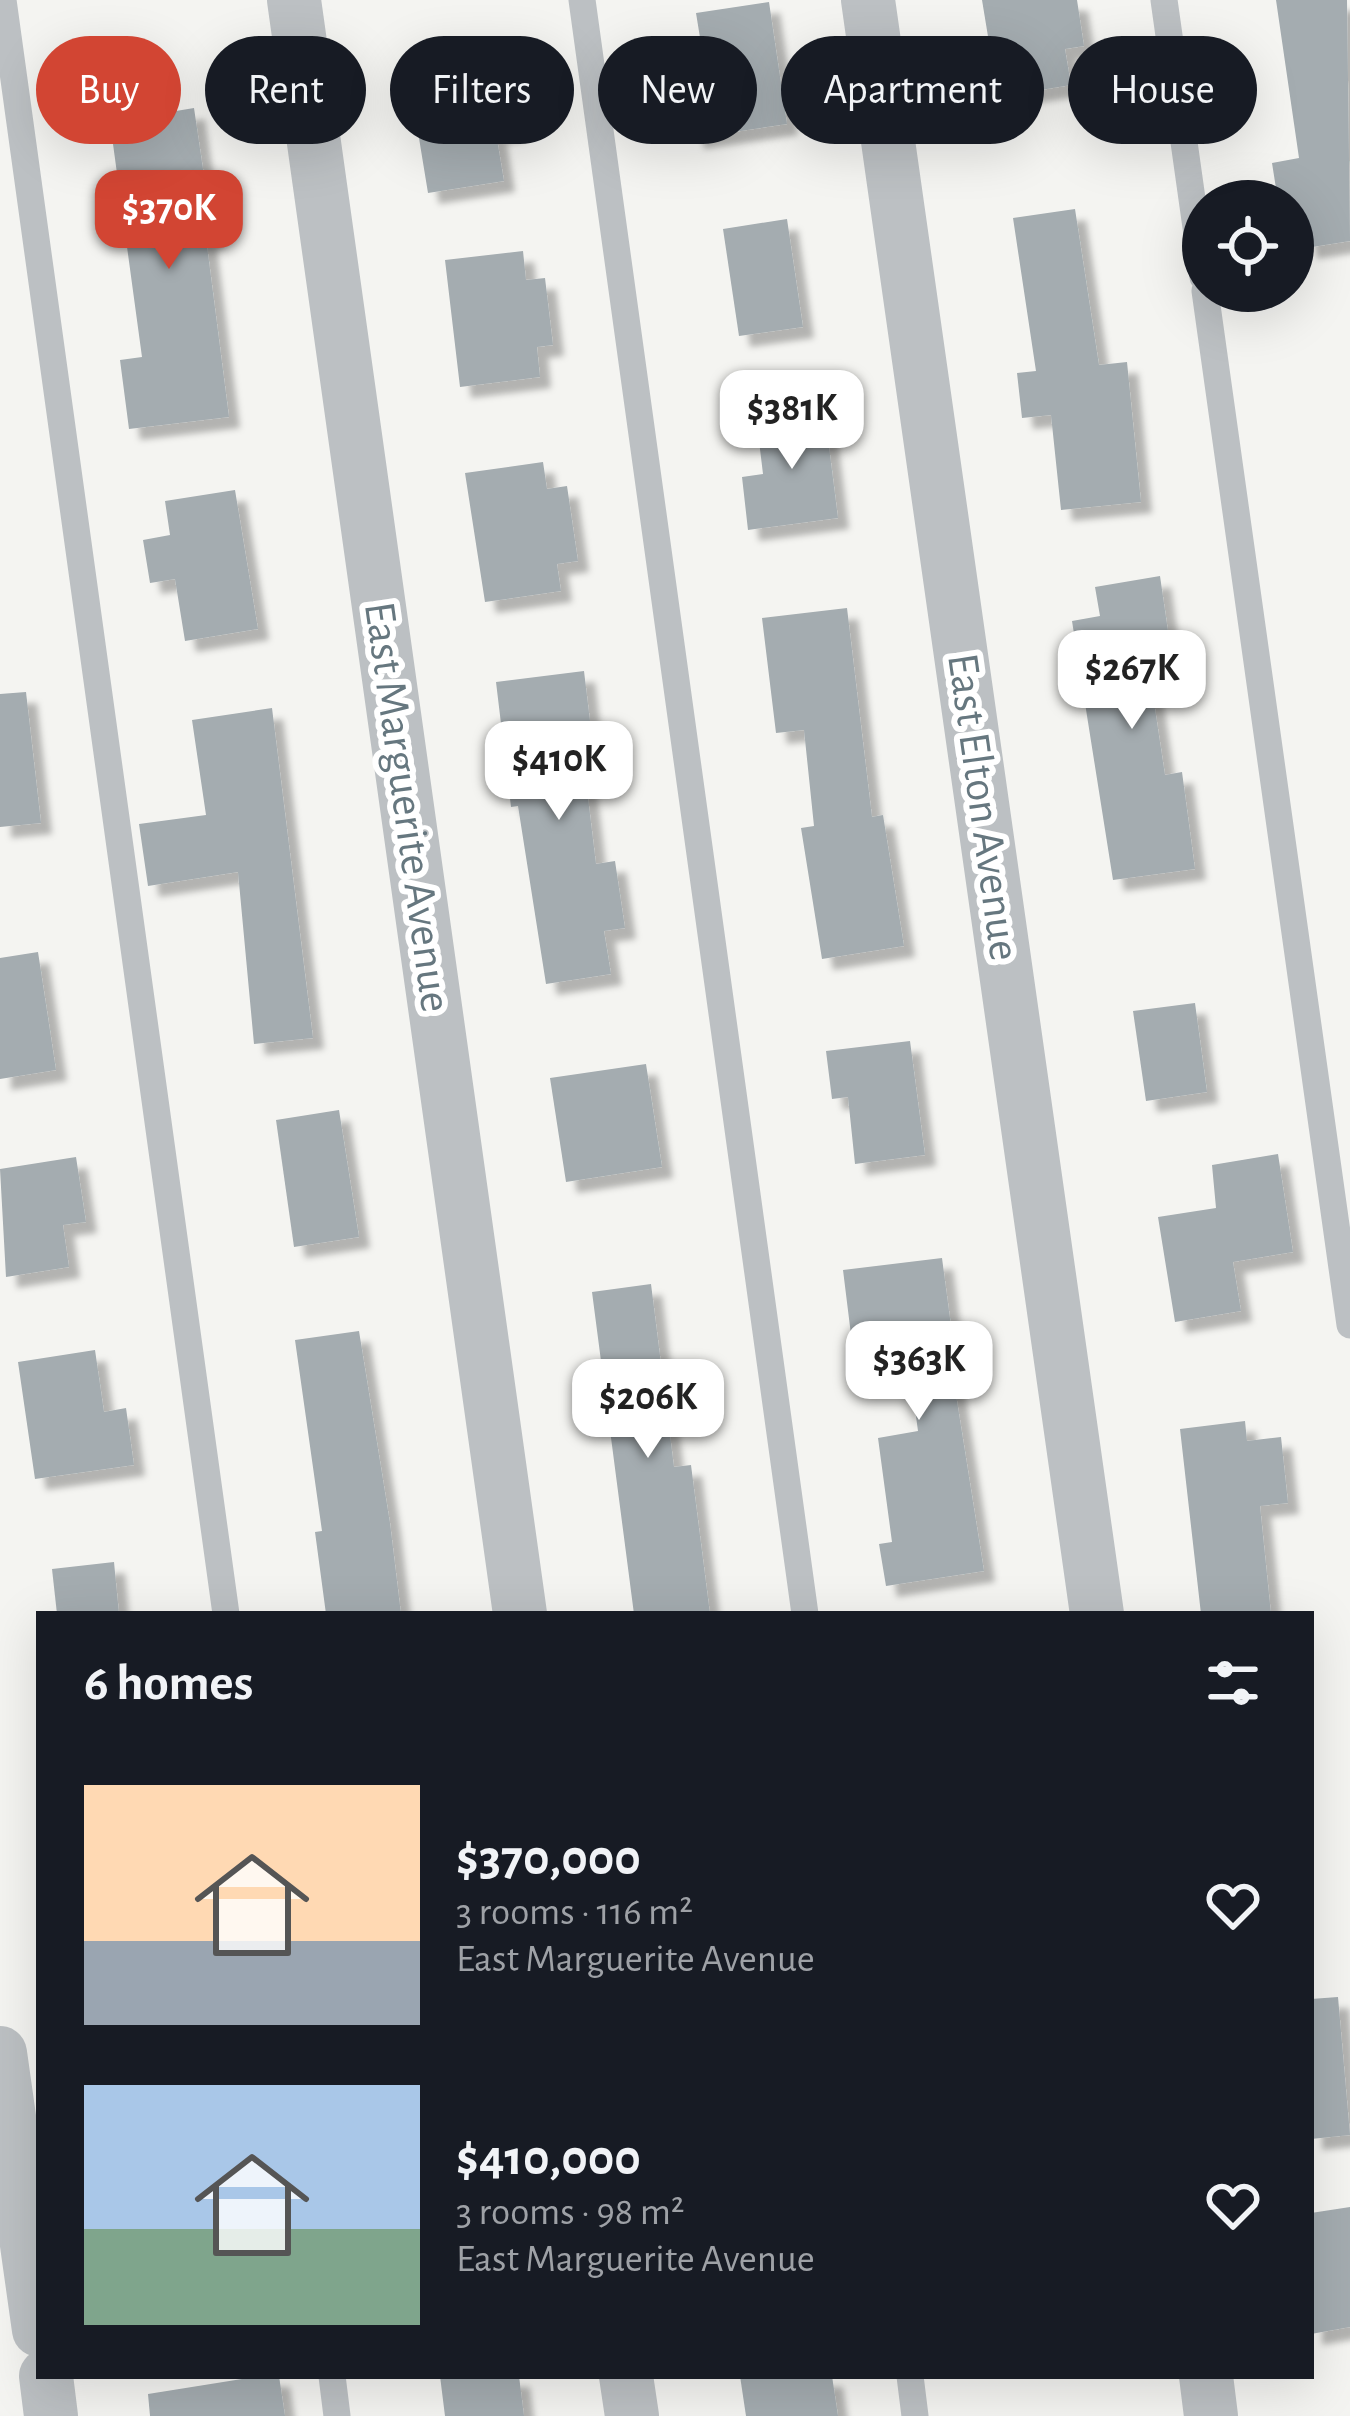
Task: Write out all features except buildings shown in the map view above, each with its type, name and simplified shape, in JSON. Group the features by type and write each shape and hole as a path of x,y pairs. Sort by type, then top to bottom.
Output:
{"street":[{"name":"East Marguerite Avenue","path":"294,0 520,1611"},
{"name":"East Elton Avenue","path":"868,0 1097,1611"},
{"path":"0,2053 36,2309"},
{"path":"46,2379 51,2416"},
{"path":"626,2379 632,2416"},
{"path":"1206,2379 1211,2416"}],"lane":[{"path":"3,0 226,1611"},
{"path":"582,0 805,1611"},
{"path":"1164,0 1189,180"},
{"path":"1208,312 1350,1325"},
{"path":"332,2379 338,2416"},
{"path":"910,2379 915,2416"}]}
